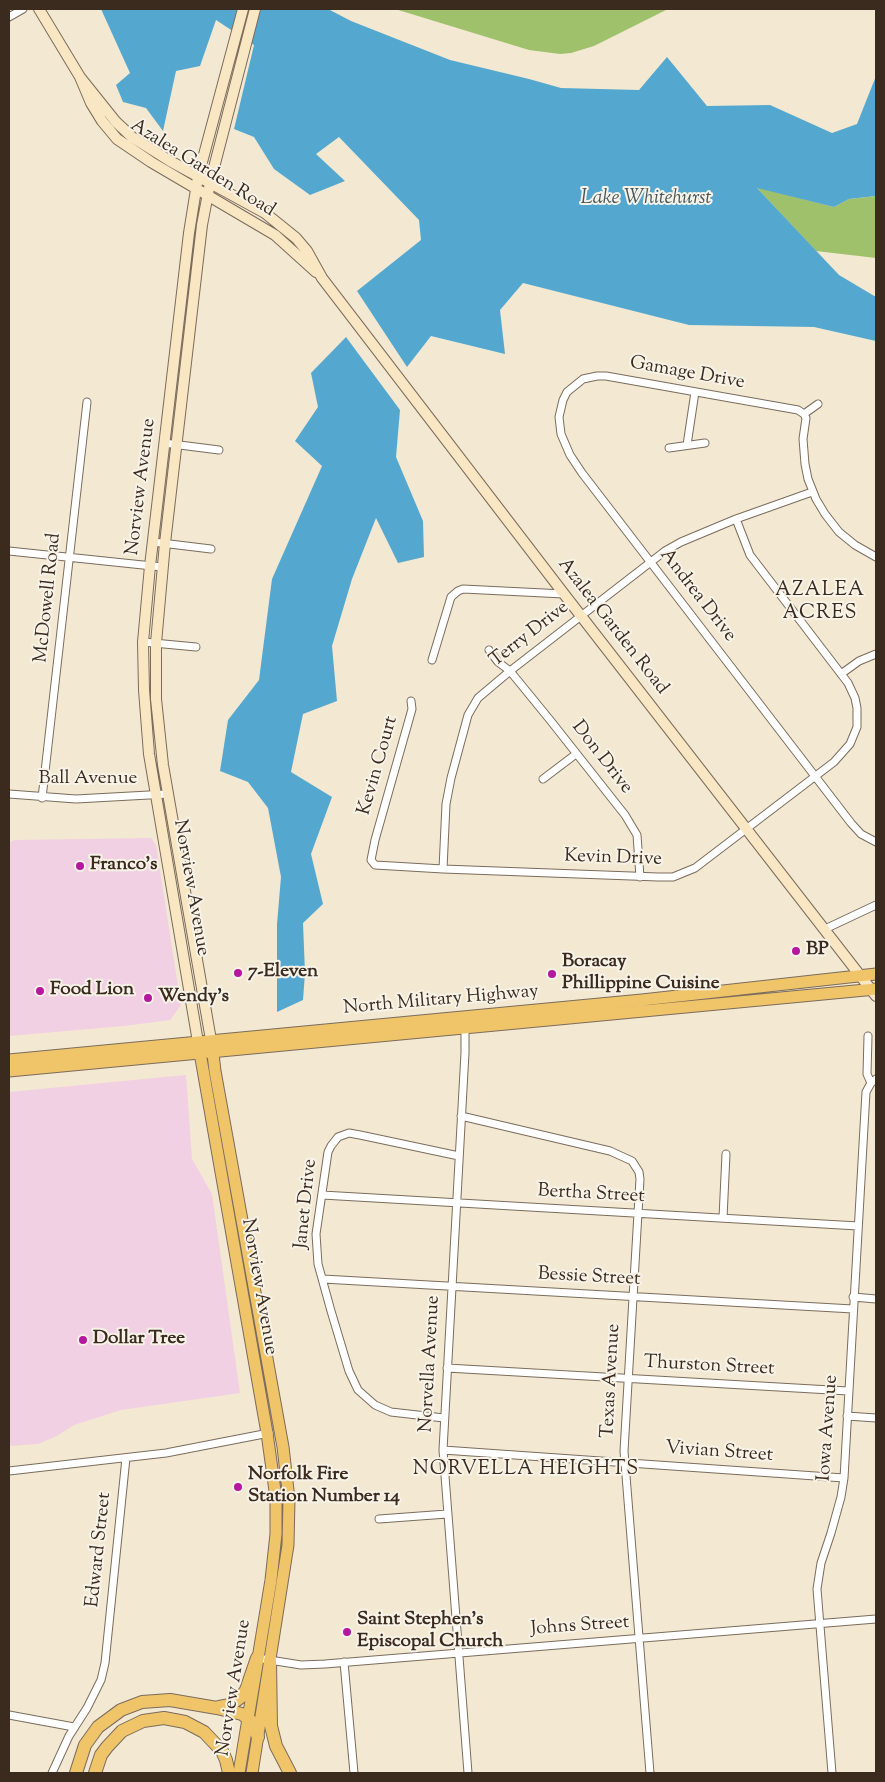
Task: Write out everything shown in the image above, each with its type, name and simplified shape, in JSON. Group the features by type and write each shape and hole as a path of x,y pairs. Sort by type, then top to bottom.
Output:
{"highway":[{"path":"217,1708 230,1705 242,1697 264,1660"},
{"path":"264,1660 271,1726 276,1746 290,1773"},
{"path":"76,1773 80,1756 91,1736 108,1718 121,1710 142,1702 170,1700 217,1708 248,1717 258,1737"},
{"path":"95,1773 102,1755 122,1731 143,1721 164,1718 195,1726 211,1738 222,1751 229,1773"}],"main road":[{"name":"Azalea Garden Road","path":"39,9 80,77 116,122 132,137 198,177 265,213 284,227 307,251 322,278 564,594 746,830 860,975 875,991"},
{"name":"Norview Avenue","path":"243,9 196,188 164,443 150,566 144,642 146,727 155,795 274,1476 277,1523 270,1580 258,1737 252,1773"},
{"name":"Norview Avenue","path":"239,1773 248,1717 264,1660 288,1545 288,1483 168,794 158,728 156,643 162,567 202,225 207,195 255,9"},
{"name":"Azalea Garden Road","path":"80,77 91,103 111,133 151,162 275,235 322,278"},
{"name":"North Military Highway","path":"464,1022 876,974"},
{"name":"North Military Highway","path":"9,1060 212,1046 464,1022 875,991"},
{"name":"North Military Highway","path":"9,1071 199,1047"}],"street":[{"path":"9,17 23,9"},
{"name":"Gamage Drive","path":"568,392 588,377 606,376 798,410 804,414"},
{"name":"Andrea Drive","path":"568,392 563,400 560,417 561,434 582,473 815,777 861,834 876,842"},
{"path":"688,446 695,392"},
{"name":"McDowell Road","path":"42,798 87,402"},
{"path":"818,404 804,414 806,418 804,439 805,464 812,492 825,514 839,532 855,545 876,557"},
{"path":"669,448 705,442"},
{"path":"164,443 219,450"},
{"name":"Terry Drive","path":"443,869 446,804 468,714 478,698 510,671 681,542 736,519 812,492"},
{"path":"736,519 750,555 841,674 859,661 876,654"},
{"path":"153,542 211,549"},
{"path":"9,550 162,567"},
{"path":"432,660 451,597 458,591 463,589 564,594"},
{"path":"144,642 196,647"},
{"name":"Don Drive","path":"489,650 498,662 510,671 625,815 636,832 639,842 640,877"},
{"name":"Kevin Drive","path":"375,840 371,860 375,865 673,877 695,868 815,777 842,754 850,744 858,719 855,698 848,683 841,674"},
{"name":"Kevin Court","path":"375,840 412,709 411,701"},
{"path":"543,779 576,754"},
{"name":"Ball Avenue","path":"9,794 42,798 76,799 168,794"},
{"path":"825,929 876,905"},
{"name":"Norvella Avenue","path":"464,1022 465,1054 443,1450 468,1773"},
{"name":"Iowa Avenue","path":"832,1773 817,1589 818,1576 841,1496 844,1478 866,1092 874,1081 867,1074 868,1036"},
{"name":"Texas Avenue","path":"461,1116 618,1153 636,1166 640,1179 632,1296 625,1463 650,1773"},
{"name":"Janet Drive","path":"444,1418 404,1415 386,1411 374,1405 358,1390 349,1371 318,1264 316,1234 328,1152 335,1140 345,1134 360,1135 459,1156"},
{"path":"723,1218 726,1154"},
{"name":"Bertha Street","path":"322,1195 858,1226"},
{"name":"Bessie Street","path":"323,1279 853,1309"},
{"path":"853,1297 876,1299"},
{"name":"Thurston Street","path":"447,1368 848,1391"},
{"path":"847,1416 876,1418"},
{"path":"9,1471 126,1458 211,1445 280,1431"},
{"name":"Vivian Street","path":"443,1450 844,1478"},
{"name":"Edward Street","path":"52,1773 66,1741 95,1694 105,1663 126,1458"},
{"path":"378,1519 447,1514"},
{"name":"Johns Street","path":"264,1660 301,1665 876,1619"},
{"path":"344,1662 354,1773"},
{"path":"9,1715 74,1727"}],"shaded area":[{"path":"151,838 156,845 181,1005 170,1020 9,1036 9,842 15,840"},
{"path":"186,1075 192,1159 212,1194 240,1393 121,1410 74,1425 57,1436 38,1444 9,1446 9,1092"}],"green space":[{"path":"395,9 668,9 594,46 571,53 560,54 529,50"},
{"path":"756,187 834,207 849,199 876,196 876,258 816,251"}],"water":[{"name":"Lake Whitehurst","path":"101,9 328,9 351,21 450,60 561,88 639,90 667,57 707,106 770,105 832,133 857,124 876,76 876,196 849,199 834,207 757,188 839,275 876,297 876,341 814,327 689,325 523,283 500,310 505,354 431,336 407,367 357,291 421,240 419,220 339,137 316,154 345,181 310,195 274,169 254,137 234,129 254,45 216,20 200,66 176,71 163,131 146,108 123,102 116,85 130,73"},
{"path":"346,337 400,410 396,457 423,521 424,557 398,563 376,518 352,579 332,646 337,701 303,714 291,772 332,797 311,854 323,904 303,923 305,973 303,1000 277,1012 277,924 281,877 268,808 248,782 220,771 228,720 259,680 272,579 322,466 295,441 318,407 311,373"}],"place":[{"name":"Franco's","path":"80,866"},
{"name":"BP","path":"796,951"},
{"name":"7-Eleven","path":"238,973"},
{"name":"Boracay Phillippine Cuisine","path":"552,974"},
{"name":"Food Lion","path":"40,991"},
{"name":"Wendy's","path":"148,998"},
{"name":"Dollar Tree","path":"83,1340"},
{"name":"Norfolk Fire Station Number 14","path":"238,1487"},
{"name":"Saint Stephen's Episcopal Church","path":"347,1632"}],"district":[{"name":"AZALEA ACRES","path":"820,604"},
{"name":"NORVELLA HEIGHTS","path":"526,1471"}]}
